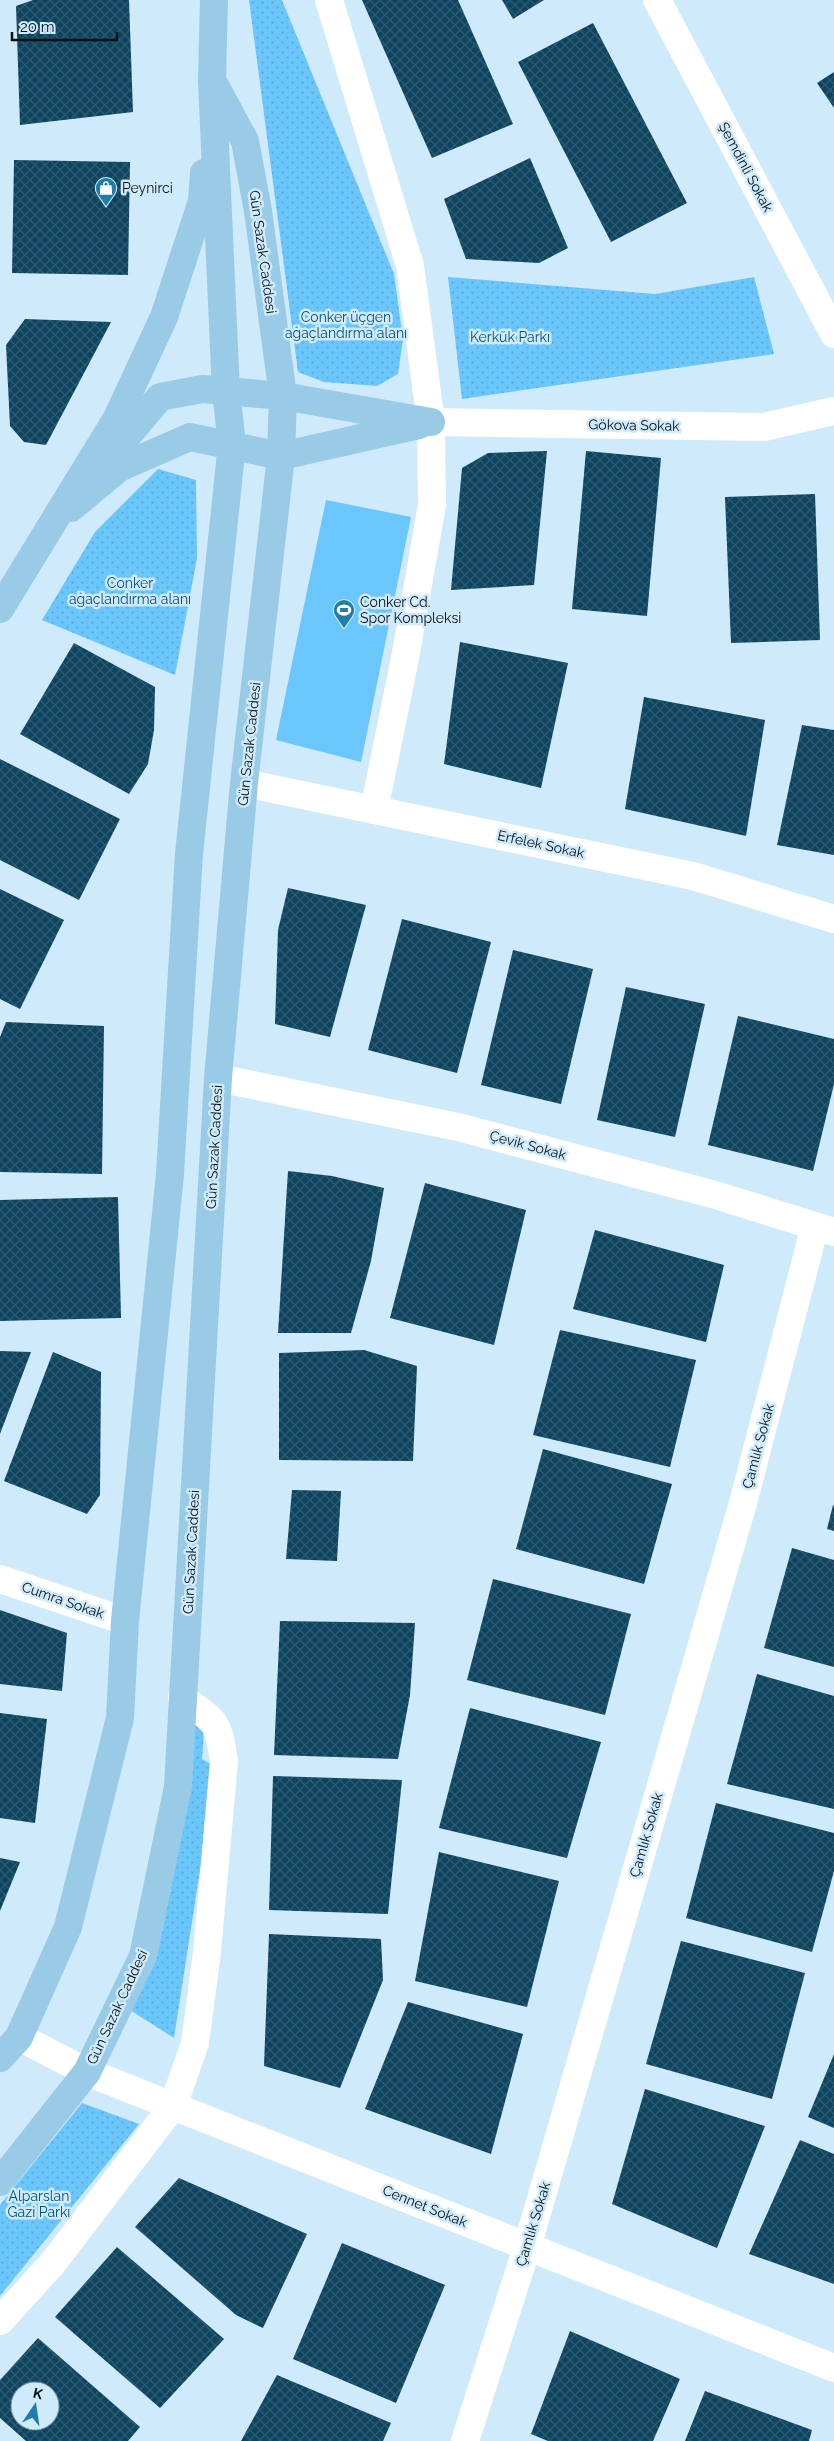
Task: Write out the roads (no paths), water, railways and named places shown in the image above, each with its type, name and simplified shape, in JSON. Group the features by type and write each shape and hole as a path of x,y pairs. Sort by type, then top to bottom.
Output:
{"main road":[{"name":"Gün Sazak Caddesi","path":"0,2058 19,2037 68,1927 120,1718 125,1622 170,1174 189,854 232,444 226,392 212,80 214,0"},
{"name":"Gün Sazak Caddesi","path":"0,2182 87,2072 143,1956 178,1786 218,1078 244,783 281,456 283,396 258,211 245,141 212,80"},
{"path":"0,609 117,418 164,317 202,201 212,80"},
{"path":"55,522 160,397 202,389 283,396 431,422"},
{"path":"55,522 119,468 190,437 232,444 281,456 431,422"}],"street":[{"path":"329,0 410,266 431,422 432,505 405,658 374,810"},
{"name":"Şemdinli Sokak","path":"657,0 834,334"},
{"name":"Gökova Sokak","path":"431,422 764,428 834,411"},
{"name":"Erfelek Sokak","path":"244,783 693,876 834,920"},
{"name":"Çevik Sokak","path":"218,1078 458,1127 712,1194 825,1229"},
{"name":"Çamlık Sokak","path":"465,2441 527,2247 743,1503 825,1229"},
{"name":"Cumra Sokak","path":"0,1579 125,1622"},
{"path":"0,2321 52,2264 174,2106 195,2043 207,1952 224,1761 220,1737 213,1720 182,1698"},
{"name":"Cennet Sokak","path":"19,2037 87,2072 834,2368"}],"place":[{"name":"Peynirci","path":"106,207"},
{"name":"Conker Cd. Spor Kompleksi","path":"344,629"}],"park label":[{"name":"Conker üçgen ağaçlandırma alanı","path":"346,326"},
{"name":"Kerkük Parkı","path":"510,337"},
{"name":"Conker ağaçlandırma alanı","path":"130,592"},
{"name":"Alparslan Gazi Parkı","path":"39,2204"}]}
